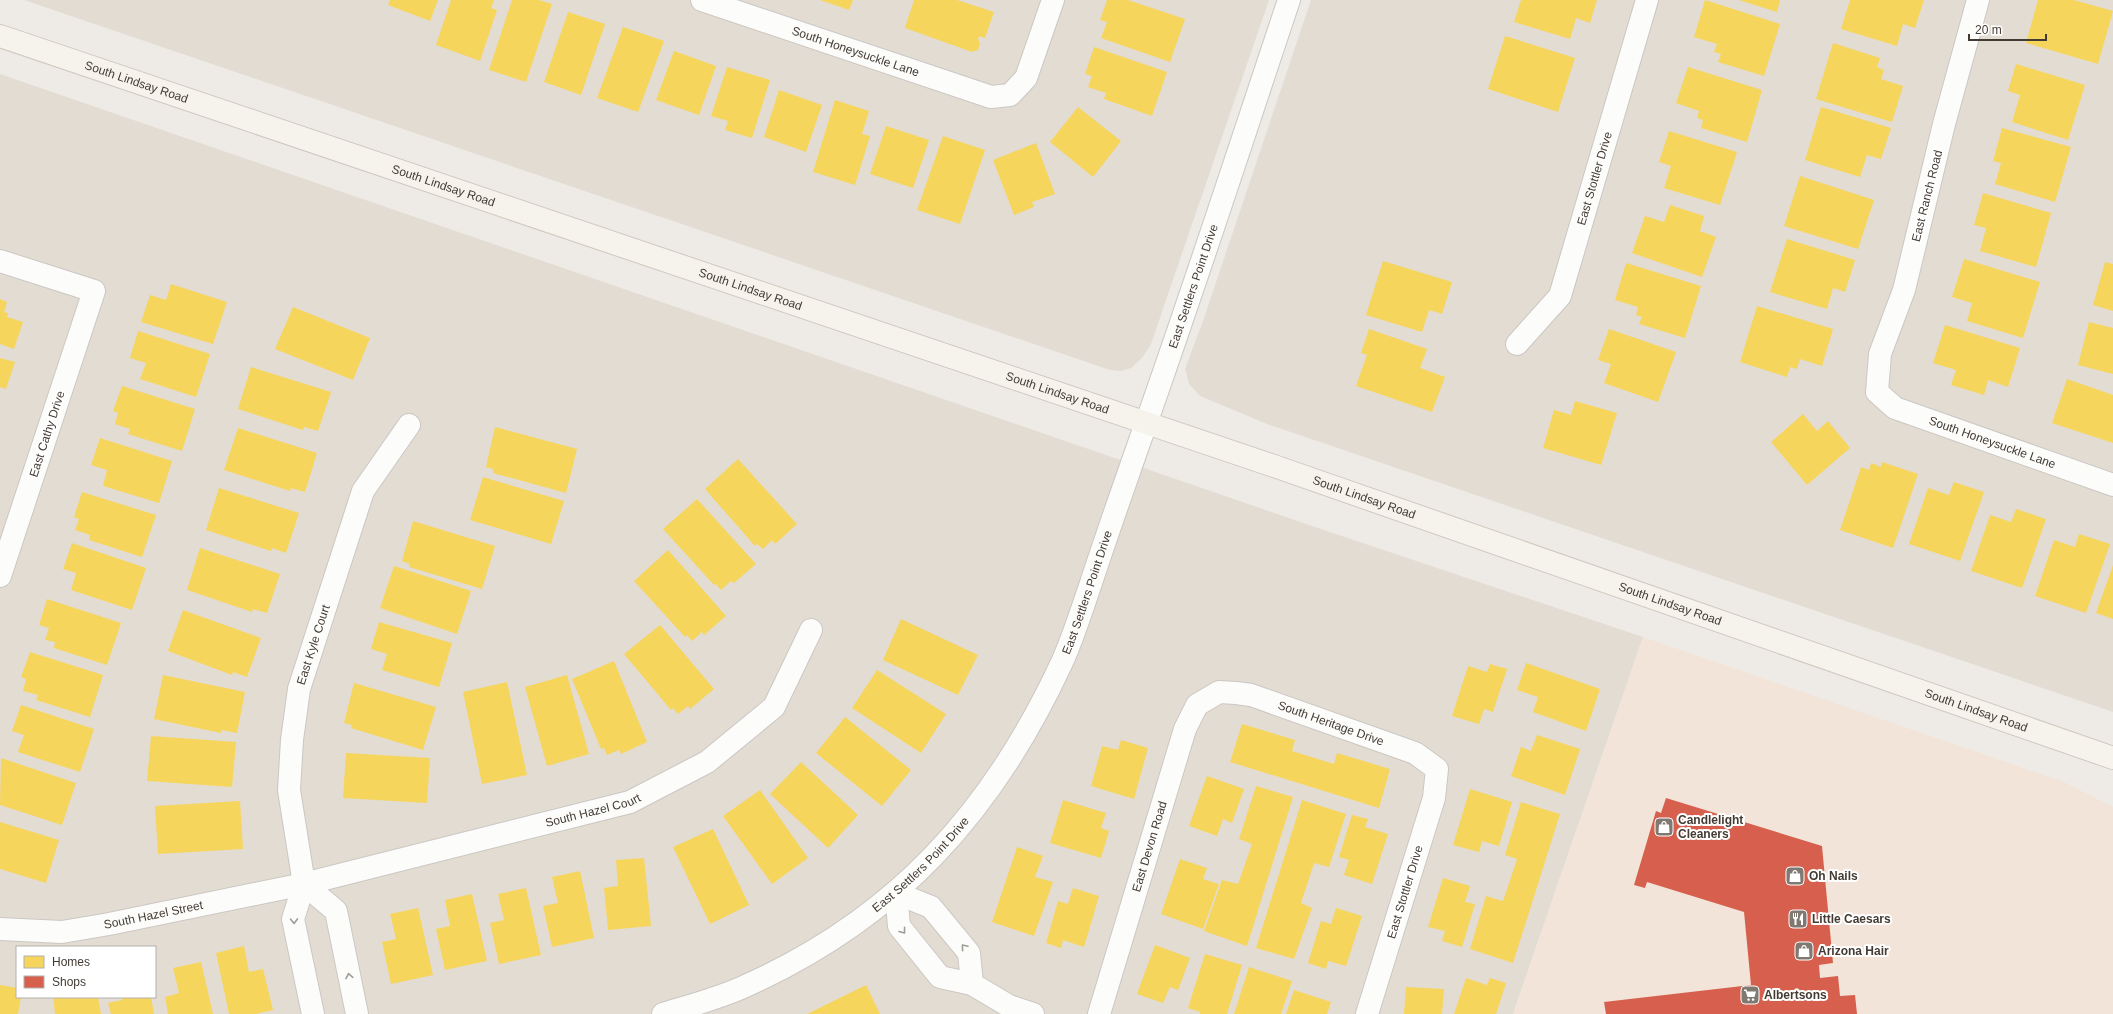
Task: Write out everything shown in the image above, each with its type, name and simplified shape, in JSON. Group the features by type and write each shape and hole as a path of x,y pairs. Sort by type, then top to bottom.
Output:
{"main road":[{"name":"South Lindsay Road","path":"0,36 1271,465 2113,758"}],"street":[{"name":"South Honeysuckle Lane","path":"711,1 991,97 1010,95 1026,78 1052,0"},
{"name":"East Settlers Point Drive","path":"664,1014 739,989 790,964 849,929 896,893 936,854 985,795 1018,747 1064,657 1146,423 1289,0"},
{"name":"East Stottler Drive","path":"1517,344 1560,296 1647,0"},
{"name":"East Ranch Road","path":"1877,392 1880,354 1904,290 1944,124 1978,0"},
{"name":"East Cathy Drive","path":"0,261 94,291 0,576"},
{"name":"South Honeysuckle Lane","path":"1877,392 1895,408 2113,485"},
{"name":"East Kyle Court","path":"312,1014 293,919 304,884 289,790 292,740 299,689 363,491 409,425"},
{"name":"South Hazel Court","path":"304,884 630,802 707,762 774,707 811,630"},
{"name":"South Heritage Drive","path":"1219,692 1251,695 1415,753 1437,769"},
{"name":"East Devon Road","path":"1099,1014 1185,729 1196,705 1219,692"},
{"name":"East Stottler Drive","path":"1367,1014 1434,798 1437,769"},
{"path":"304,884 336,911 357,1014"},
{"name":"South Hazel Street","path":"0,930 62,932 109,924 304,884"},
{"path":"972,984 969,953 965,947 931,907 896,893 899,926 940,977 972,984 1009,1006 1033,1014"}],"shaded area":[{"path":"24,0 1269,0 1151,344 1142,358 1131,368 1121,371 1110,370"},
{"path":"1311,0 2113,0 2113,712 1267,424 1200,396 1189,384 1185,369 1204,318"},
{"path":"0,74 1318,528 1643,637 1513,1014 0,1014"},
{"path":"1643,637 2064,782 2113,807 2113,1014 1513,1014"}],"building: Homes":[{"path":"390,0 438,0 430,21 388,5"},
{"path":"451,0 494,0 491,8 497,10 480,61 436,45"},
{"path":"512,0 539,0 552,4 526,82 489,70"},
{"path":"820,0 853,0 849,10"},
{"path":"914,0 957,0 994,12 985,38 979,36 978,39 980,43 978,50 972,52 905,28"},
{"path":"1107,0 1128,0 1185,19 1170,62 1101,38 1107,22 1100,20"},
{"path":"1521,0 1597,0 1590,23 1576,18 1570,39 1514,22"},
{"path":"1705,0 1780,24 1764,76 1718,62 1721,54 1714,52 1717,44 1694,37"},
{"path":"1739,0 1780,0 1777,12"},
{"path":"1850,0 1924,0 1915,28 1903,24 1897,46 1841,29"},
{"path":"2038,0 2074,0 2113,11 2098,64 2026,43"},
{"path":"568,12 605,24 581,95 544,82"},
{"path":"623,27 664,41 638,112 597,98"},
{"path":"1505,36 1575,58 1558,112 1488,89"},
{"path":"1833,43 1880,58 1877,67 1884,70 1881,79 1903,86 1892,122 1816,99"},
{"path":"1094,47 1167,72 1152,116 1104,99 1106,93 1088,87 1092,76 1085,74"},
{"path":"674,51 716,66 699,115 656,100"},
{"path":"2016,64 2085,85 2068,140 2012,122 2020,95 2008,91"},
{"path":"727,67 770,80 752,138 725,130 728,121 711,116"},
{"path":"1688,67 1762,90 1747,142 1701,128 1703,120 1697,118 1699,111 1676,103"},
{"path":"779,90 822,105 806,152 764,137"},
{"path":"835,100 869,111 862,134 870,136 855,185 813,172"},
{"path":"1078,107 1121,141 1093,177 1050,142"},
{"path":"1821,107 1891,128 1881,159 1867,155 1860,177 1805,160"},
{"path":"886,126 929,140 913,188 870,174"},
{"path":"2002,128 2071,147 2055,202 1995,184 2001,163 1993,161"},
{"path":"1669,131 1737,152 1720,205 1664,188 1671,166 1659,162"},
{"path":"943,136 985,150 960,224 917,210"},
{"path":"1036,143 1055,194 1032,202 1034,207 1014,215 993,160"},
{"path":"1800,176 1874,200 1858,249 1784,226"},
{"path":"1983,193 2051,213 2036,267 1980,251 1986,228 1974,225"},
{"path":"1670,205 1704,216 1700,231 1716,237 1702,277 1632,253 1645,216 1664,222"},
{"path":"1787,239 1855,260 1845,292 1833,288 1827,309 1770,292"},
{"path":"1964,259 2040,282 2023,338 1967,321 1972,303 1952,297"},
{"path":"1383,261 1452,282 1442,314 1429,310 1422,332 1366,315"},
{"path":"2105,262 2113,264 2113,311 2093,305"},
{"path":"1626,263 1701,286 1685,338 1639,324 1642,317 1636,315 1638,307 1615,300"},
{"path":"171,284 227,302 213,344 141,322 150,295 166,300"},
{"path":"0,299 7,302 4,312 8,313 7,317 23,322 14,349 0,344"},
{"path":"1757,306 1833,329 1822,366 1800,359 1797,369 1790,367 1787,377 1740,362"},
{"path":"293,307 370,338 353,380 275,349"},
{"path":"2089,322 2113,328 2113,374 2078,365"},
{"path":"1945,325 2020,348 2008,387 1988,380 1984,395 1951,385 1956,370 1933,363"},
{"path":"1369,329 1427,349 1420,368 1445,377 1432,412 1356,386 1367,355 1361,353"},
{"path":"1609,329 1676,352 1658,402 1604,383 1611,364 1598,360"},
{"path":"138,331 210,354 196,397 140,379 146,363 130,358"},
{"path":"0,358 15,362 6,389 0,387"},
{"path":"251,367 331,392 318,431 304,427 303,430 238,409"},
{"path":"2067,379 2113,395 2113,443 2052,423"},
{"path":"122,386 195,409 182,451 128,434 130,429 115,424 118,413 113,411"},
{"path":"1575,401 1617,413 1601,465 1543,448 1554,410 1571,415"},
{"path":"1803,414 1817,431 1828,421 1850,448 1807,485 1771,442"},
{"path":"495,427 577,449 566,493 493,473 493,469 486,467"},
{"path":"238,428 317,453 305,492 291,488 290,491 224,470"},
{"path":"100,438 172,461 159,503 103,486 107,470 91,465"},
{"path":"738,459 797,524 775,544 772,540 763,549 757,544 755,546 705,489"},
{"path":"1882,462 1918,474 1893,548 1840,530 1861,467 1869,470 1871,463 1881,467"},
{"path":"483,477 564,501 551,544 470,520"},
{"path":"1954,482 1984,492 1960,561 1909,544 1928,488 1949,495"},
{"path":"219,488 299,513 286,553 272,548 271,551 206,530"},
{"path":"82,492 156,515 142,557 89,540 90,535 75,530 79,519 74,517"},
{"path":"697,499 756,564 734,583 731,581 721,590 716,584 714,585 663,529"},
{"path":"2016,509 2046,519 2022,588 1971,571 1990,515 2011,522"},
{"path":"413,521 495,546 482,589 409,567 410,564 402,561"},
{"path":"2079,534 2110,544 2086,613 2035,596 2054,540 2075,547"},
{"path":"72,543 146,568 132,610 71,590 76,573 63,569"},
{"path":"200,548 280,574 267,613 253,609 252,612 187,590"},
{"path":"668,550 726,616 704,635 702,632 692,641 687,635 685,637 634,581"},
{"path":"2113,565 2113,619 2096,613"},
{"path":"394,566 471,591 457,634 380,608"},
{"path":"47,599 121,623 107,665 54,648 55,642 45,640 49,628 39,625"},
{"path":"183,610 261,638 247,677 233,672 232,675 168,651"},
{"path":"901,619 978,655 958,695 883,660"},
{"path":"379,622 452,643 439,687 382,670 387,654 371,649"},
{"path":"660,625 714,689 690,709 688,706 678,714 673,708 671,710 624,654"},
{"path":"30,652 103,675 90,717 36,700 38,695 23,691 26,679 21,677"},
{"path":"614,661 647,742 621,754 619,750 607,755 604,748 601,749 572,679"},
{"path":"1526,663 1600,689 1586,731 1533,712 1538,697 1517,690"},
{"path":"1490,664 1507,669 1493,712 1484,709 1479,724 1452,716 1468,666 1487,672"},
{"path":"877,670 946,714 921,753 852,708"},
{"path":"163,675 245,692 237,733 222,730 221,733 154,719"},
{"path":"567,675 589,754 547,766 525,687"},
{"path":"507,682 527,775 482,784 463,692"},
{"path":"354,683 436,707 423,750 351,728 352,725 344,723"},
{"path":"21,705 94,729 80,772 18,752 24,735 12,731"},
{"path":"845,717 911,770 882,806 816,753"},
{"path":"1242,724 1295,740 1292,751 1334,764 1337,753 1390,769 1379,808 1230,762"},
{"path":"1537,735 1580,749 1565,795 1511,776 1521,747 1531,751"},
{"path":"151,736 236,742 232,787 147,781"},
{"path":"1121,740 1148,748 1134,799 1091,786 1102,746 1118,750"},
{"path":"346,753 430,758 427,803 343,798"},
{"path":"1,758 76,783 62,825 0,805"},
{"path":"801,762 858,815 828,848 770,794"},
{"path":"1207,776 1244,789 1232,823 1223,819 1217,836 1189,826"},
{"path":"1256,786 1293,797 1247,946 1204,931 1222,880 1238,884 1252,844 1239,839"},
{"path":"1470,789 1512,802 1499,846 1482,841 1479,852 1453,845"},
{"path":"760,790 808,858 772,884 723,816"},
{"path":"1063,800 1106,813 1101,828 1109,831 1101,858 1050,843"},
{"path":"1302,800 1346,814 1329,867 1314,863 1301,903 1312,908 1294,959 1256,948"},
{"path":"240,801 243,849 158,854 155,806"},
{"path":"1521,802 1560,814 1513,963 1470,949 1486,896 1503,901 1517,859 1505,855"},
{"path":"1352,815 1368,819 1365,827 1388,834 1372,884 1344,875 1349,860 1339,857"},
{"path":"0,822 59,840 46,883 0,869"},
{"path":"713,829 749,905 710,924 673,847"},
{"path":"1017,847 1043,856 1035,877 1053,882 1034,936 992,922"},
{"path":"644,858 651,926 608,930 604,888 618,886 616,860"},
{"path":"1180,859 1207,868 1203,879 1219,884 1203,929 1161,914"},
{"path":"580,871 594,938 552,947 543,906 558,903 552,877"},
{"path":"1443,878 1470,886 1465,902 1475,904 1462,947 1442,941 1445,931 1428,927"},
{"path":"526,888 541,955 499,964 490,923 504,920 498,894"},
{"path":"1073,888 1099,896 1084,947 1063,940 1061,948 1046,943 1058,901 1068,904"},
{"path":"472,894 487,961 445,970 436,929 450,926 445,900"},
{"path":"418,908 433,975 391,984 382,942 396,939 390,914"},
{"path":"1336,908 1362,916 1346,966 1328,961 1326,969 1308,963 1321,921 1331,924"},
{"path":"1155,945 1190,958 1178,990 1170,987 1163,1003 1137,994"},
{"path":"244,946 249,972 263,969 273,1010 256,1014 229,1014 216,953"},
{"path":"1205,954 1242,965 1227,1014 1200,1014 1200,1012 1188,1008"},
{"path":"201,962 213,1014 168,1014 165,997 179,993 173,968"},
{"path":"1249,967 1292,981 1281,1014 1234,1014"},
{"path":"1466,978 1487,985 1490,978 1506,983 1496,1014 1454,1014"},
{"path":"0,985 16,988 16,998 21,998 18,1014 0,1014"},
{"path":"866,985 880,1014 807,1014"},
{"path":"1406,987 1444,989 1442,1014 1404,1014"},
{"path":"1294,990 1331,1002 1327,1014 1286,1014"},
{"path":"53,998 98,998 101,1014 55,1014"},
{"path":"122,998 151,998 154,1014 111,1014 108,1003 122,1000"}],"building: Shops":[{"path":"1666,798 1822,846 1833,963 1819,965 1820,978 1838,976 1840,996 1855,995 1857,1014 1606,1014 1604,1002 1751,985 1744,912 1647,882 1645,888 1634,885 1656,811 1661,813"}],"place":[{"name":"Candlelight Cleaners","path":"1664,827"},
{"name":"Oh Nails","path":"1795,876"},
{"name":"Little Caesars","path":"1798,919"},
{"name":"Arizona Hair","path":"1804,951"},
{"name":"Albertsons","path":"1750,995"}]}
